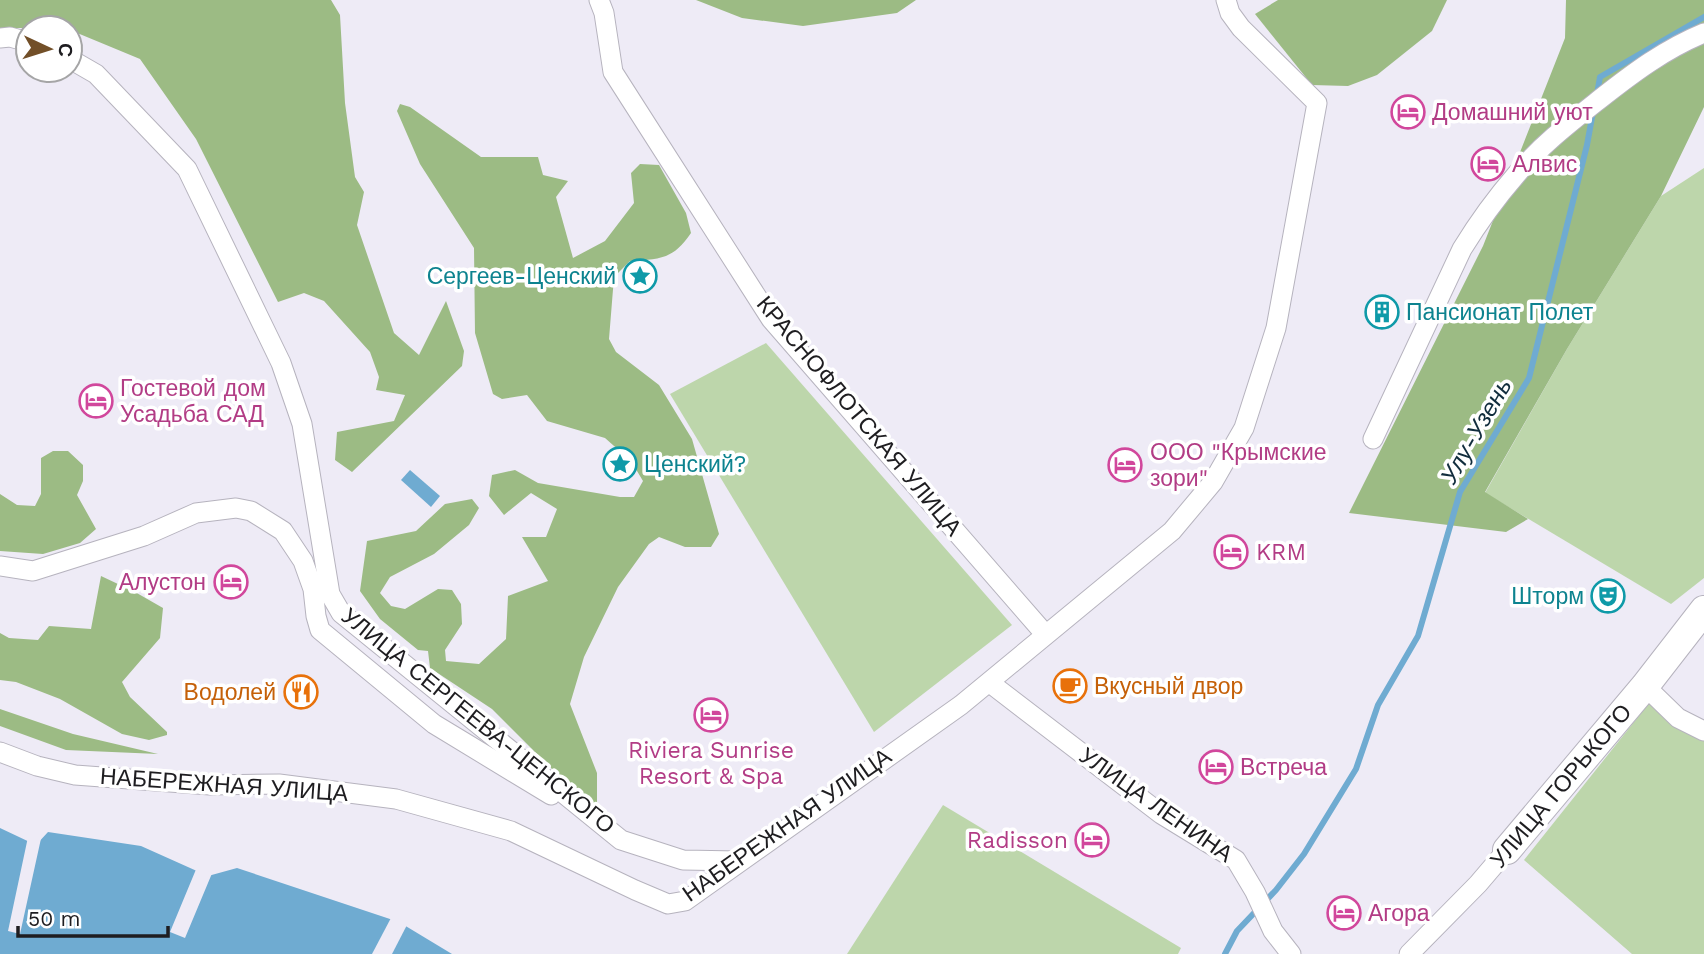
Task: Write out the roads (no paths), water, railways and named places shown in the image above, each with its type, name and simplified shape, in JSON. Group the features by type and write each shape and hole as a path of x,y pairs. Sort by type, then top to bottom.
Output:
{"main road":[{"name":"УЛИЦА ГОРЬКОГО","path":"1507,850 1645,686 1704,610"}],"street":[{"name":"КРАСНОФЛОТСКАЯ УЛИЦА","path":"600,0 614,72 771,319 1045,634"},
{"name":"НАБЕРЕЖНАЯ УЛИЦА","path":"0,752 37,766 75,775 210,785 279,784 396,799 511,831 667,904 685,901 990,683 1045,634 1171,531 1213,482 1244,428 1276,328 1317,103 1241,28 1230,13 1226,0"},
{"path":"1373,439 1467,240 1516,174 1566,126 1628,76 1683,41 1704,33"},
{"name":"УЛИЦА СЕРГЕЕВА-ЦЕНСКОГО","path":"84,67 96,74 187,169 281,363 302,424 330,594 341,613 621,840 683,860 738,861"},
{"path":"0,566 33,571 144,536 196,513 236,508 251,511 284,531 303,561 313,589 320,630 434,724 581,813 600,821"},
{"name":"УЛИЦА ЛЕНИНА","path":"990,683 1161,814 1236,860 1273,931 1291,954"},
{"path":"1645,686 1678,718 1704,731"},
{"name":"УЛИЦА ГОРЬКОГО","path":"1409,954 1478,884 1507,850"}],"water":[{"path":"410,470 440,496 431,507 401,480"},
{"path":"0,828 36,845 48,832 141,846 208,876 237,868 399,922 452,954 0,954"}],"waterway":[{"name":"Улу-Узень","path":"1597,94 1600,77 1704,17"},
{"name":"Улу-Узень","path":"1225,954 1237,931 1276,890 1304,854 1356,769 1378,705 1418,636 1460,492 1529,378 1593,112"}],"place":[{"name":"Домашний уют","path":"1408,112"},
{"name":"Алвис","path":"1488,164"},
{"name":"Сергеев-Ценский","path":"640,276"},
{"name":"Пансионат Полет","path":"1382,312"},
{"name":"Гостевой дом Усадьба САД","path":"96,401"},
{"name":"Ценский?","path":"620,464"},
{"name":"ООО \"Крымские зори\"","path":"1125,465"},
{"name":"KRM","path":"1231,552"},
{"name":"Алустон","path":"231,582"},
{"name":"Шторм","path":"1608,596"},
{"name":"Вкусный двор","path":"1070,686"},
{"name":"Водолей","path":"301,692"},
{"name":"Riviera Sunrise Resort & Spa","path":"711,715"},
{"name":"Встреча","path":"1216,767"},
{"name":"Radisson","path":"1092,840"},
{"name":"Агора","path":"1344,913"}]}
